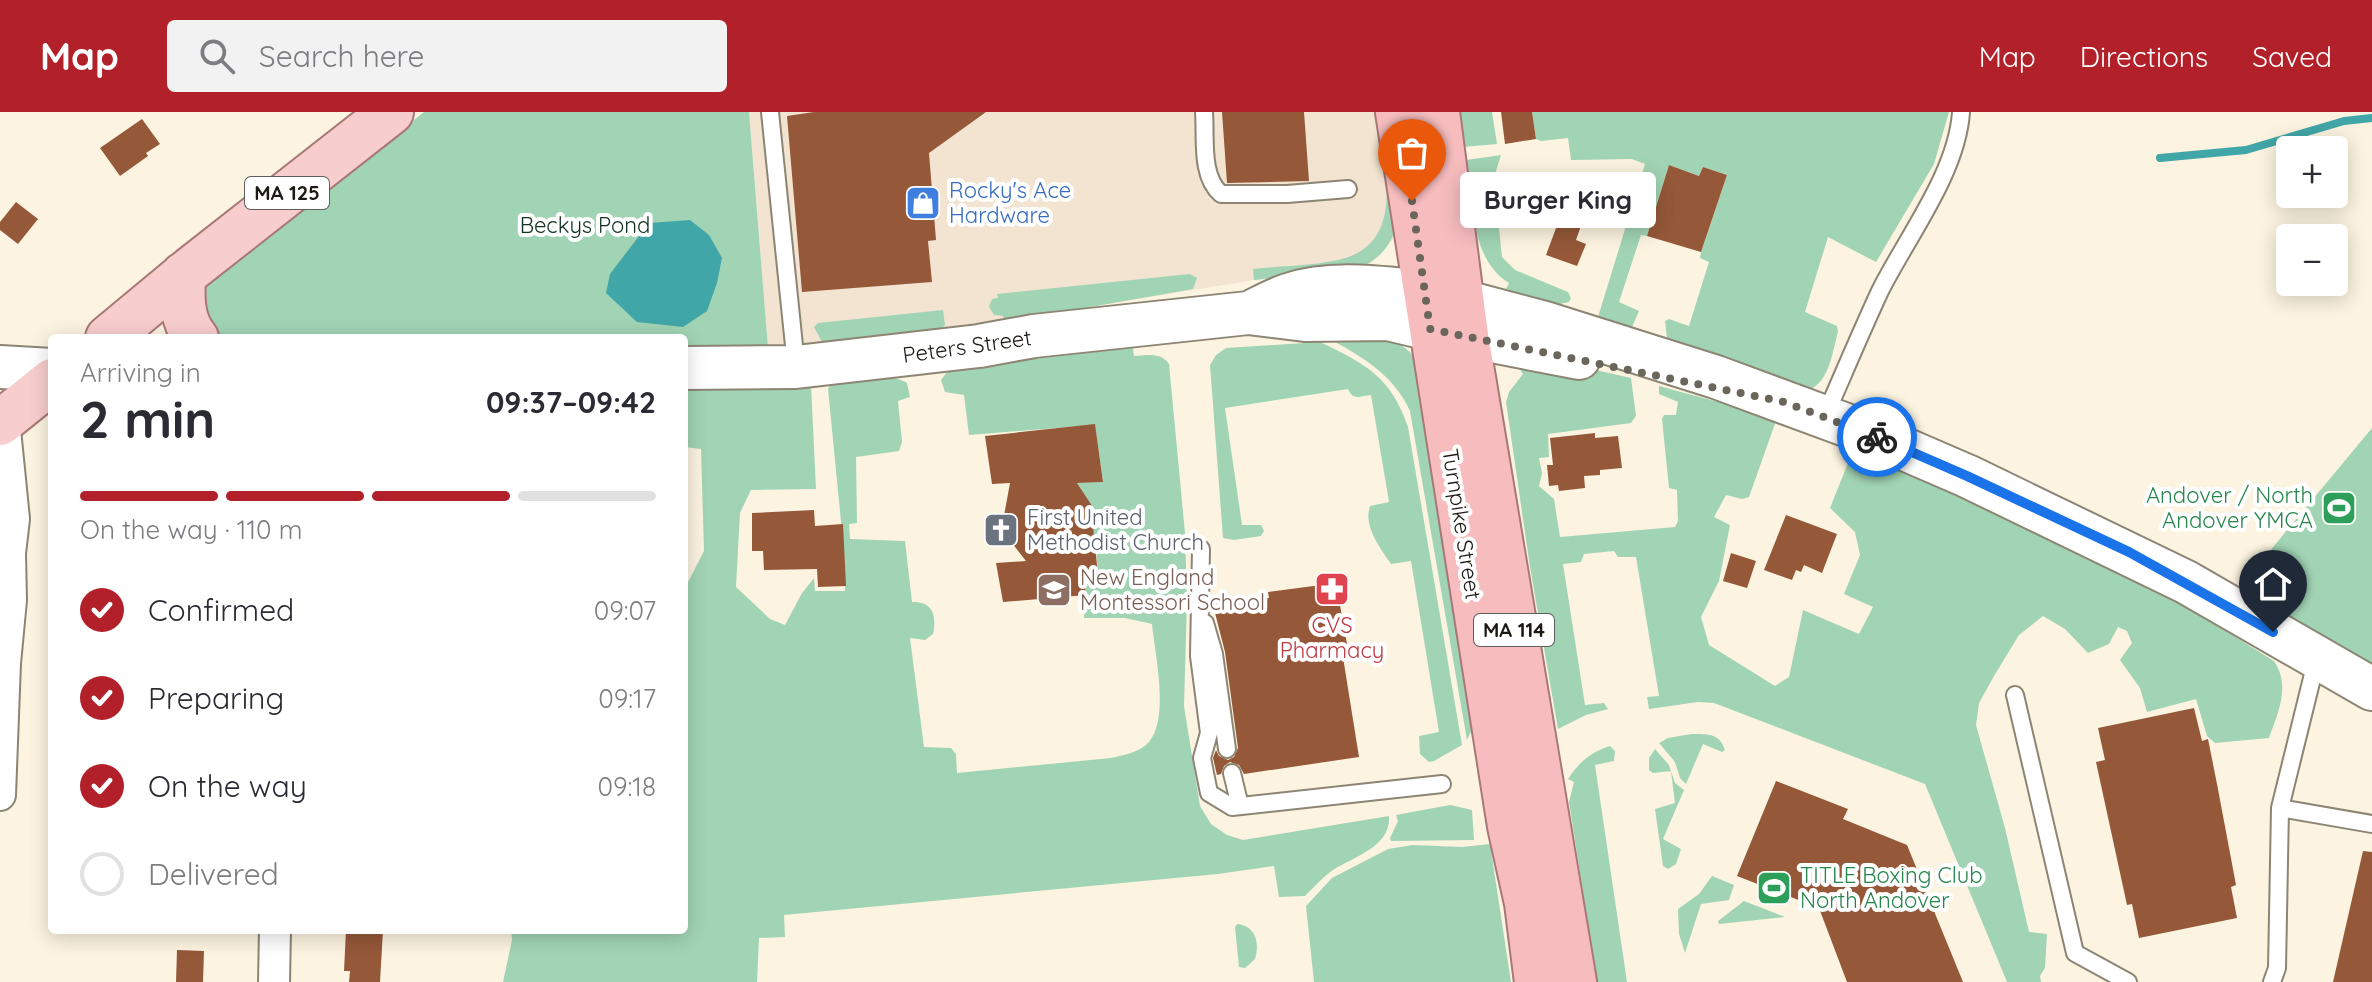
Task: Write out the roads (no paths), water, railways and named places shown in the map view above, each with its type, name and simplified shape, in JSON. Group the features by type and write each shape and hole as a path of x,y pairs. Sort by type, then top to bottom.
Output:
{"highway":[{"name":"Turnpike Street","path":"1398,112 1446,315 1536,765 1574,982"},
{"name":"Turnpike Street","path":"1437,112 1446,315 1510,826 1527,903 1537,982"}],"main road":[{"name":"MA 125","path":"113,334 391,112"},
{"path":"183,275 182,303 192,334"},
{"name":"Peters Street","path":"688,368 796,367 979,346 1034,336 1248,313 1305,320 1446,315 1784,402 1825,417 1967,476 2129,552 2372,689"},
{"path":"0,367 48,370"},
{"path":"2,422 48,384"}],"street":[{"path":"0,795 14,519 2,422"},
{"path":"274,982 275,934"}],"lane":[{"path":"770,112 796,367"},
{"path":"1204,112 1208,173 1214,188 1221,194 1241,196 1348,189"},
{"path":"1825,417 1880,291 1942,175 1960,129 1961,112"},
{"path":"1201,549 1199,656 1209,733 1202,758 1209,793 1232,807 1442,784"},
{"path":"1201,606 1214,654 1227,749"},
{"path":"2272,982 2277,968 2280,808 2318,657"},
{"path":"2015,695 2075,953 2128,982"},
{"path":"1232,773 1240,806"},
{"path":"2280,808 2372,824"}],"water":[{"path":"690,220 709,235 722,258 707,311 683,327 637,322 606,293 610,274 649,223"}],"waterway":[{"path":"2160,158 2246,150 2344,121 2372,118"}],"place":[{"name":"Burger King","path":"1412,201"},
{"name":"Rocky's Ace Hardware","path":"923,203"},
{"name":"Andover / North Andover YMCA","path":"2339,508"},
{"name":"First United Methodist Church","path":"1001,530"},
{"name":"CVS Pharmacy","path":"1332,589"},
{"name":"New England Montessori School","path":"1054,590"},
{"name":"TITLE Boxing Club North Andover","path":"1774,888"}],"park label":[{"name":"Beckys Pond","path":"585,225"}]}
